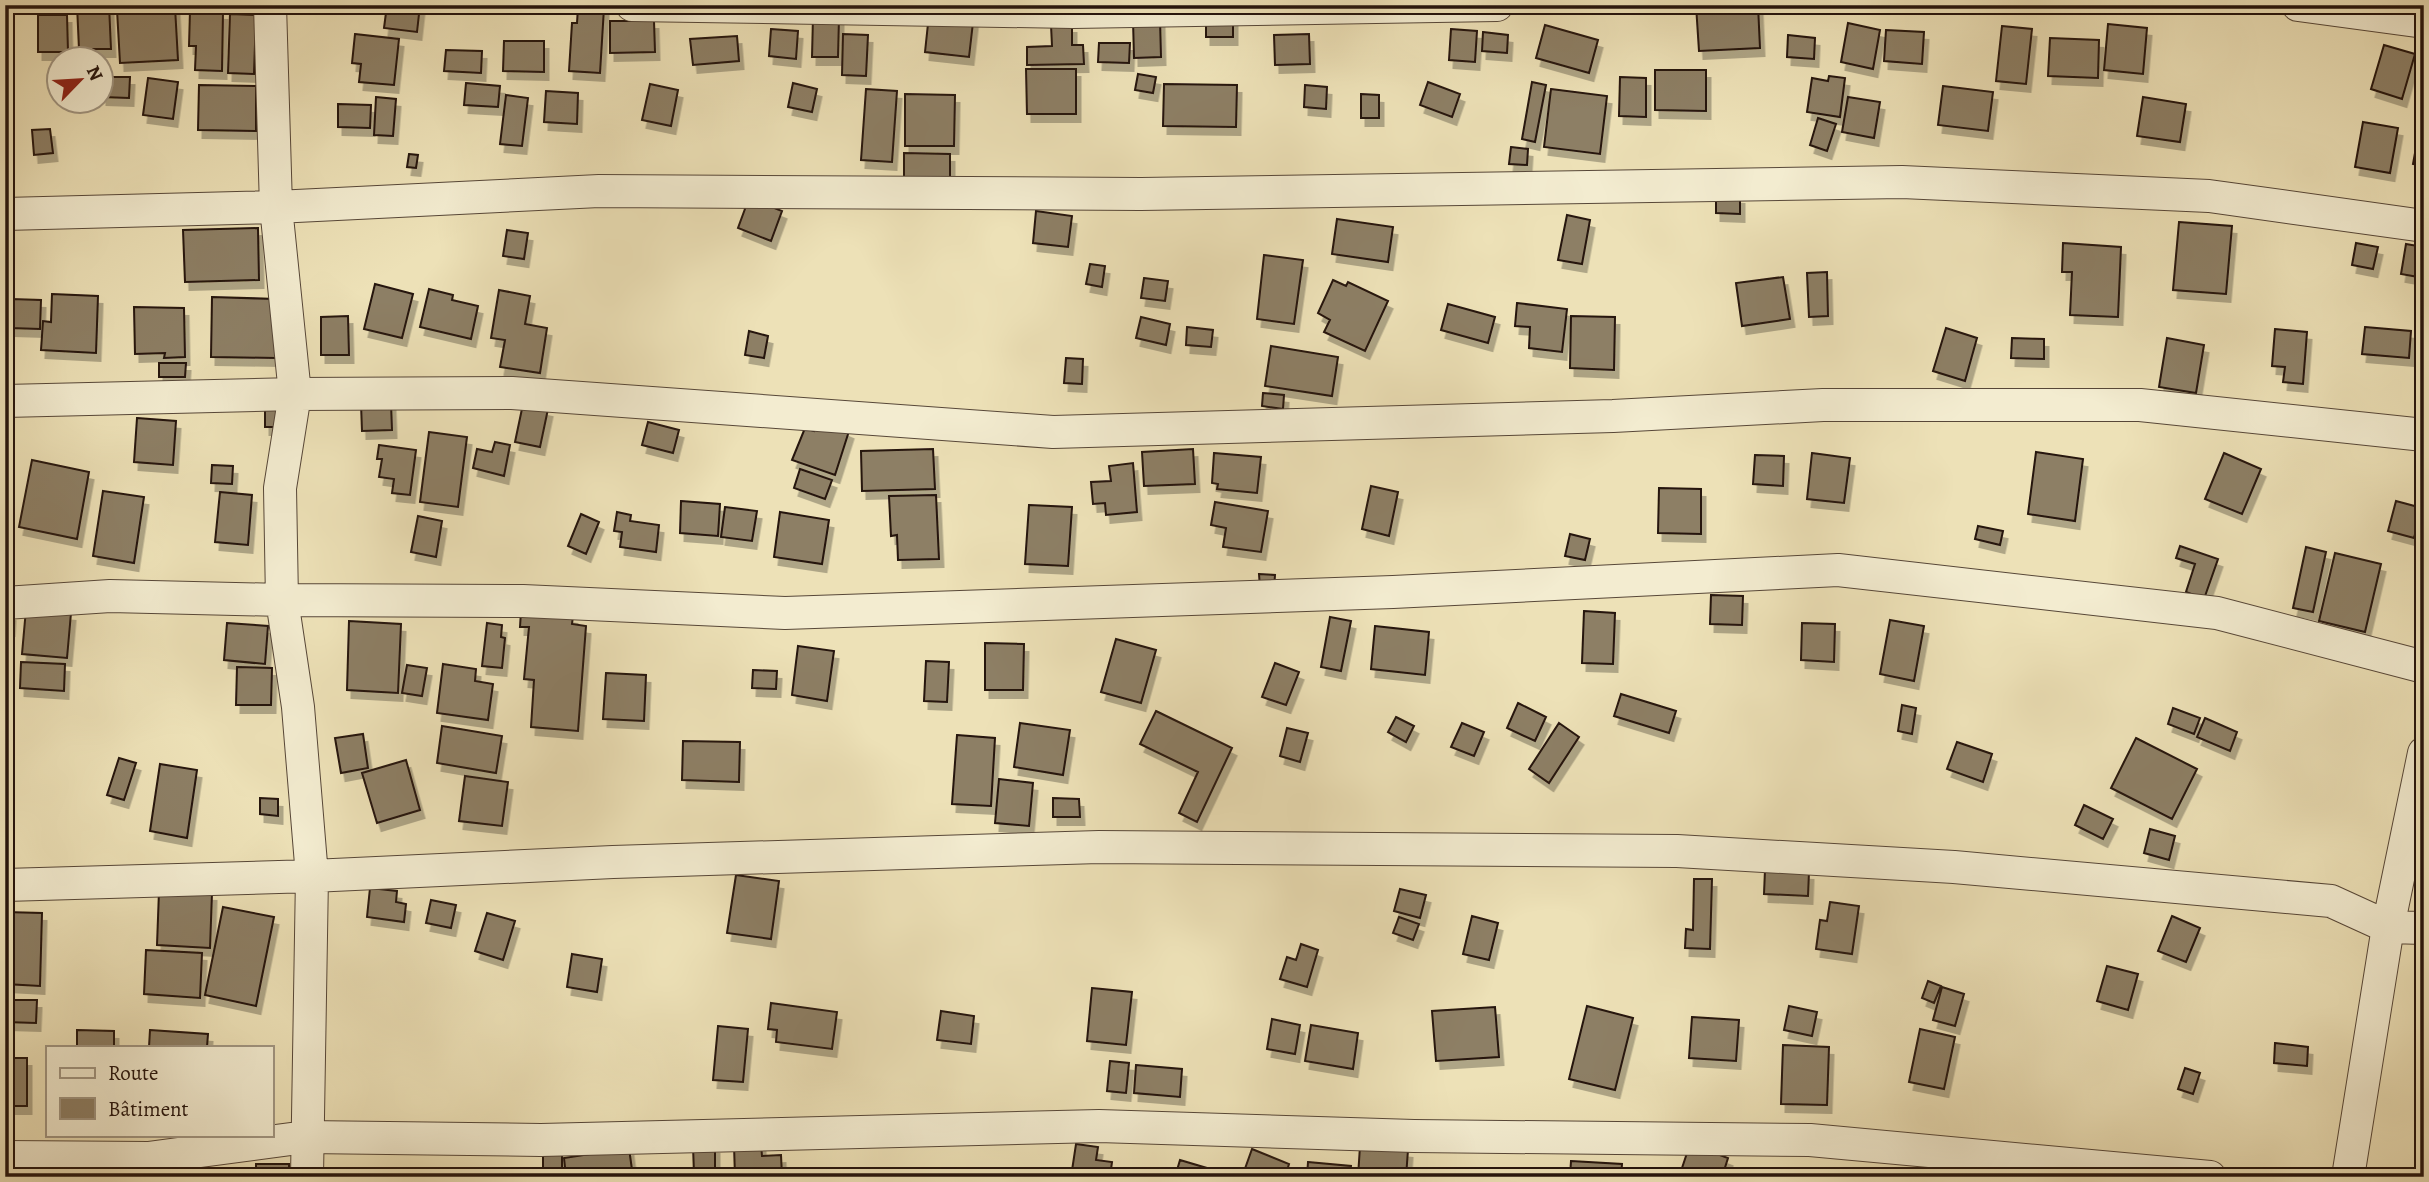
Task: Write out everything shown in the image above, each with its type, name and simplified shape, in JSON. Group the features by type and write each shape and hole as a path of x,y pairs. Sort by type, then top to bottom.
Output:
{"street":[{"path":"270,5 276,207 295,394 280,488 282,600 298,707 312,876 307,1177"},
{"path":"632,5 1073,12 1497,5"},
{"path":"2298,5 2424,22"},
{"path":"5,214 276,207 599,191 1141,194 1902,182 2209,196 2424,226"},
{"path":"5,401 295,394 512,393 1053,432 1613,416 1823,405 2140,405 2424,435"},
{"path":"5,603 110,596 523,601 785,612 1407,592 1838,570 2217,613 2424,667"},
{"path":"2348,1177 2388,927 2424,753"},
{"path":"5,886 1098,847 1677,852 1954,867 2331,901 2388,927 2424,928"},
{"path":"5,1157 148,1158 306,1137 541,1140 1099,1126 1414,1136 1810,1140 2210,1177"}],"building":[{"path":"77,5 109,5 111,46 79,46"},
{"path":"387,5 420,5 417,32 384,28"},
{"path":"930,5 975,5 969,57 925,52"},
{"path":"1696,5 1758,5 1760,48 1699,51"},
{"path":"175,7 178,60 120,63 117,10"},
{"path":"578,7 604,8 600,73 569,71 572,23 577,23"},
{"path":"1206,9 1233,9 1233,37 1206,37"},
{"path":"190,11 223,12 222,71 195,70 196,46 189,46"},
{"path":"230,14 256,15 254,74 228,73"},
{"path":"38,15 67,15 68,46 46,46 46,52 38,52"},
{"path":"813,17 839,18 838,57 812,57"},
{"path":"1160,19 1161,57 1134,58 1133,20"},
{"path":"610,21 654,21 655,52 610,53"},
{"path":"1848,23 1880,30 1873,69 1841,62"},
{"path":"2108,24 2147,28 2143,74 2104,70"},
{"path":"1051,25 1072,25 1072,45 1083,45 1084,64 1027,65 1027,47 1052,46"},
{"path":"1545,25 1598,40 1589,73 1536,58"},
{"path":"2002,26 2032,29 2026,84 1996,81"},
{"path":"771,29 798,31 796,59 769,56"},
{"path":"1451,29 1477,31 1475,62 1449,60"},
{"path":"1886,30 1924,32 1922,64 1884,61"},
{"path":"1483,32 1508,35 1507,53 1482,51"},
{"path":"355,34 399,39 394,85 359,82 361,64 352,63"},
{"path":"843,34 868,35 866,76 842,75"},
{"path":"1309,34 1310,64 1275,65 1274,35"},
{"path":"1788,35 1815,38 1814,59 1787,57"},
{"path":"737,36 739,61 693,65 690,39"},
{"path":"2050,38 2099,40 2098,78 2048,76"},
{"path":"504,41 544,41 544,72 503,71"},
{"path":"1099,43 1130,43 1129,63 1098,62"},
{"path":"2384,45 2415,54 2402,99 2371,89"},
{"path":"446,50 482,51 481,73 444,71"},
{"path":"1026,69 1076,69 1076,114 1027,114"},
{"path":"1655,70 1706,70 1706,111 1655,110"},
{"path":"1138,74 1156,77 1153,93 1135,90"},
{"path":"1829,76 1845,78 1840,117 1807,112 1812,78 1828,81"},
{"path":"116,77 130,77 129,98 116,98"},
{"path":"1620,77 1646,78 1646,117 1619,116"},
{"path":"148,78 178,82 173,119 143,115"},
{"path":"1428,82 1460,94 1452,117 1420,105"},
{"path":"1532,82 1546,85 1535,142 1522,139"},
{"path":"466,83 500,86 498,107 464,105"},
{"path":"793,83 817,89 812,112 788,107"},
{"path":"650,84 678,90 671,126 642,120"},
{"path":"1164,84 1237,85 1236,127 1163,126"},
{"path":"199,85 256,86 256,131 198,130"},
{"path":"1305,85 1327,87 1326,109 1304,107"},
{"path":"1943,86 1993,92 1988,131 1938,125"},
{"path":"866,89 897,91 892,162 861,160"},
{"path":"1551,89 1607,96 1600,154 1544,147"},
{"path":"546,91 578,93 577,124 544,122"},
{"path":"905,94 955,95 954,146 905,146"},
{"path":"1361,94 1379,95 1379,118 1361,118"},
{"path":"506,95 528,98 522,146 500,144"},
{"path":"376,97 396,99 393,136 374,135"},
{"path":"1848,97 1880,102 1874,138 1842,132"},
{"path":"2143,97 2186,104 2180,142 2137,136"},
{"path":"338,104 371,105 370,128 338,127"},
{"path":"1818,118 1836,124 1827,151 1810,145"},
{"path":"2363,122 2398,128 2390,173 2355,167"},
{"path":"2420,126 2424,127 2424,166 2413,164"},
{"path":"50,129 53,153 34,155 32,130"},
{"path":"1511,147 1528,149 1527,165 1509,164"},
{"path":"904,153 950,154 950,180 904,179"},
{"path":"409,154 418,155 416,168 407,167"},
{"path":"1716,195 1740,196 1740,214 1716,213"},
{"path":"749,198 782,211 771,241 738,228"},
{"path":"1036,211 1072,216 1068,247 1033,243"},
{"path":"1567,215 1590,220 1582,264 1558,260"},
{"path":"1337,219 1393,227 1388,262 1332,254"},
{"path":"2179,222 2232,226 2226,294 2173,290"},
{"path":"258,228 259,280 185,282 183,230"},
{"path":"507,230 528,233 524,259 503,256"},
{"path":"2063,243 2121,247 2118,317 2070,315 2072,272 2062,272"},
{"path":"2356,243 2378,247 2373,269 2352,265"},
{"path":"2406,244 2424,247 2424,278 2401,274"},
{"path":"1264,255 1303,260 1294,324 1257,319"},
{"path":"1090,264 1105,266 1102,287 1086,284"},
{"path":"1827,272 1828,316 1809,317 1807,273"},
{"path":"1783,277 1790,319 1742,326 1736,283"},
{"path":"1144,278 1168,281 1165,301 1141,298"},
{"path":"1333,280 1346,286 1348,282 1388,301 1365,351 1324,332 1330,320 1318,313"},
{"path":"375,284 413,294 402,338 364,329"},
{"path":"429,289 453,295 452,300 478,306 471,339 420,327"},
{"path":"499,290 530,296 525,324 547,328 540,373 500,367 505,340 491,338"},
{"path":"52,294 98,296 96,353 41,350 43,321 51,322"},
{"path":"212,297 276,299 276,358 211,357"},
{"path":"11,299 41,300 40,329 10,328"},
{"path":"1517,303 1567,309 1562,352 1529,348 1530,327 1515,326"},
{"path":"1448,304 1495,317 1488,343 1441,330"},
{"path":"134,307 184,308 185,357 164,358 165,353 135,354"},
{"path":"348,316 349,355 321,355 321,317"},
{"path":"1571,316 1615,317 1614,370 1570,368"},
{"path":"1141,317 1170,324 1166,345 1136,338"},
{"path":"1187,327 1213,330 1211,347 1186,345"},
{"path":"2365,327 2411,331 2409,358 2362,354"},
{"path":"1946,328 1977,338 1965,381 1933,371"},
{"path":"2275,329 2307,332 2303,384 2283,382 2285,367 2272,366"},
{"path":"749,331 768,336 764,358 745,355"},
{"path":"2012,338 2044,339 2044,359 2011,358"},
{"path":"2167,338 2204,345 2196,393 2159,387"},
{"path":"1271,346 1338,357 1332,396 1265,386"},
{"path":"1066,358 1083,359 1082,384 1064,383"},
{"path":"159,363 186,363 185,377 159,377"},
{"path":"1263,393 1284,395 1283,409 1262,406"},
{"path":"265,401 284,401 285,427 265,427"},
{"path":"391,403 392,430 362,431 361,404"},
{"path":"523,404 548,409 540,447 515,442"},
{"path":"137,418 176,421 173,465 134,462"},
{"path":"819,418 849,431 835,475 792,460 805,428 814,431"},
{"path":"648,422 679,430 673,453 642,445"},
{"path":"429,432 467,437 458,507 420,502"},
{"path":"495,442 510,445 504,476 473,468 477,449 492,452"},
{"path":"379,445 416,450 410,495 392,493 394,479 379,477 382,459 377,459"},
{"path":"933,449 935,489 862,491 861,451"},
{"path":"1193,449 1195,484 1144,486 1142,452"},
{"path":"2036,452 2083,459 2075,521 2028,514"},
{"path":"1214,453 1261,457 1257,493 1217,489 1218,484 1212,483"},
{"path":"1812,453 1850,458 1844,503 1807,499"},
{"path":"2224,453 2261,469 2242,514 2205,499"},
{"path":"1755,455 1784,456 1783,486 1753,484"},
{"path":"32,460 89,472 77,539 19,527"},
{"path":"1133,463 1137,512 1106,515 1105,503 1093,504 1091,482 1111,481 1109,466"},
{"path":"212,465 233,466 232,484 211,483"},
{"path":"800,469 832,480 825,499 794,488"},
{"path":"1371,486 1398,492 1389,536 1362,529"},
{"path":"1659,488 1701,489 1701,534 1658,533"},
{"path":"103,491 144,497 134,563 93,556"},
{"path":"220,492 252,495 248,545 215,542"},
{"path":"936,495 939,559 898,560 897,535 891,536 889,496"},
{"path":"681,501 720,504 718,536 680,533"},
{"path":"2396,501 2422,508 2414,538 2388,531"},
{"path":"1215,502 1268,511 1261,552 1223,547 1226,528 1211,525"},
{"path":"1029,505 1072,507 1068,566 1025,564"},
{"path":"725,507 757,511 752,541 721,537"},
{"path":"617,512 631,515 630,521 659,525 656,552 620,547 622,532 614,531"},
{"path":"780,512 829,520 822,564 774,557"},
{"path":"581,514 599,522 586,554 568,546"},
{"path":"418,516 442,521 436,557 411,552"},
{"path":"1978,526 2003,531 2000,545 1975,539"},
{"path":"1570,534 1590,539 1585,560 1565,556"},
{"path":"2180,546 2218,559 2204,599 2186,592 2195,564 2176,558"},
{"path":"2306,547 2326,552 2313,612 2293,608"},
{"path":"2335,553 2381,564 2365,632 2319,621"},
{"path":"1259,574 1275,575 1274,589 1260,588"},
{"path":"1711,595 1743,596 1742,625 1710,624"},
{"path":"26,609 71,613 67,658 22,654"},
{"path":"521,611 573,616 572,624 586,626 578,731 531,727 534,680 524,679 529,627 520,627"},
{"path":"1584,611 1615,613 1613,664 1582,663"},
{"path":"5,612 11,613 10,628 5,628"},
{"path":"1330,617 1351,621 1341,671 1321,667"},
{"path":"1890,620 1924,626 1914,681 1880,674"},
{"path":"349,621 401,624 398,693 347,690"},
{"path":"227,623 268,626 265,664 224,660"},
{"path":"487,623 502,625 501,637 505,638 502,668 482,666"},
{"path":"1802,623 1835,624 1834,662 1801,660"},
{"path":"1375,626 1429,632 1425,675 1371,669"},
{"path":"1116,639 1156,650 1141,703 1101,692"},
{"path":"985,643 1024,644 1023,690 985,690"},
{"path":"798,646 834,651 827,701 792,695"},
{"path":"926,661 949,662 947,702 924,701"},
{"path":"21,662 65,664 64,691 20,688"},
{"path":"1275,663 1299,672 1286,705 1262,697"},
{"path":"443,664 476,669 475,681 493,684 488,720 437,713"},
{"path":"407,665 427,668 422,696 402,693"},
{"path":"237,667 272,668 271,705 236,705"},
{"path":"753,670 777,671 776,689 752,688"},
{"path":"606,673 646,675 644,721 603,719"},
{"path":"1621,694 1676,711 1669,733 1614,716"},
{"path":"1518,703 1546,717 1535,741 1507,728"},
{"path":"1902,705 1916,708 1912,734 1898,731"},
{"path":"2173,708 2200,718 2194,734 2168,724"},
{"path":"1156,711 1232,748 1197,822 1179,813 1198,772 1140,744"},
{"path":"1396,717 1414,726 1406,742 1388,732"},
{"path":"2205,718 2237,732 2230,751 2197,737"},
{"path":"1020,723 1070,730 1063,775 1014,767"},
{"path":"1462,723 1484,732 1474,756 1451,747"},
{"path":"1559,723 1579,737 1549,783 1529,769"},
{"path":"442,726 502,736 496,773 437,763"},
{"path":"1287,728 1308,733 1300,762 1280,756"},
{"path":"363,734 368,768 341,773 335,738"},
{"path":"957,735 995,738 991,806 952,804"},
{"path":"2136,738 2197,769 2172,819 2111,788"},
{"path":"683,741 740,742 739,782 682,780"},
{"path":"1957,742 1992,754 1983,782 1947,769"},
{"path":"119,758 136,763 124,800 107,795"},
{"path":"406,760 420,810 377,823 362,773"},
{"path":"160,764 197,770 187,838 150,831"},
{"path":"465,776 508,782 502,826 459,821"},
{"path":"999,779 1033,783 1029,826 995,823"},
{"path":"260,798 278,799 278,816 260,814"},
{"path":"1053,798 1079,799 1080,817 1053,817"},
{"path":"2084,805 2113,819 2103,839 2075,825"},
{"path":"2150,829 2175,836 2169,860 2144,853"},
{"path":"1765,870 1809,872 1808,896 1764,894"},
{"path":"736,875 779,881 771,939 727,933"},
{"path":"1694,879 1712,879 1710,949 1685,948 1686,929 1693,930"},
{"path":"370,888 397,891 396,902 406,904 404,922 367,917"},
{"path":"1400,889 1426,895 1420,918 1394,911"},
{"path":"159,891 212,893 210,948 157,945"},
{"path":"431,900 456,905 451,928 426,923"},
{"path":"1830,902 1859,906 1852,954 1816,949 1820,920 1827,921"},
{"path":"223,907 274,917 256,1006 205,995"},
{"path":"5,912 42,913 40,986 5,984"},
{"path":"487,913 515,921 503,960 475,951"},
{"path":"1472,916 1498,923 1489,960 1463,954"},
{"path":"2172,916 2200,928 2186,962 2158,951"},
{"path":"1399,917 1419,924 1413,940 1393,933"},
{"path":"1301,944 1318,950 1307,987 1280,979 1287,957 1296,960"},
{"path":"146,950 202,953 200,998 144,994"},
{"path":"572,954 602,959 597,992 567,987"},
{"path":"2107,966 2138,974 2128,1010 2097,1001"},
{"path":"1928,981 1941,986 1934,1003 1922,998"},
{"path":"1942,987 1964,994 1955,1026 1933,1020"},
{"path":"1092,988 1132,992 1126,1045 1087,1041"},
{"path":"5,1000 37,1000 36,1023 5,1022"},
{"path":"771,1003 837,1012 832,1049 776,1042 777,1030 768,1029"},
{"path":"1587,1006 1633,1018 1615,1090 1569,1079"},
{"path":"1789,1006 1817,1012 1812,1036 1784,1030"},
{"path":"1495,1007 1499,1057 1436,1061 1432,1011"},
{"path":"941,1011 974,1016 971,1044 937,1040"},
{"path":"1692,1017 1739,1020 1736,1061 1689,1058"},
{"path":"1272,1019 1300,1025 1295,1054 1267,1049"},
{"path":"1311,1025 1358,1033 1353,1069 1305,1061"},
{"path":"718,1026 748,1029 743,1082 713,1080"},
{"path":"1920,1029 1955,1037 1944,1089 1909,1082"},
{"path":"77,1030 114,1031 114,1046 77,1046"},
{"path":"150,1030 208,1034 207,1046 149,1046"},
{"path":"2275,1043 2308,1047 2307,1066 2274,1063"},
{"path":"1783,1045 1829,1047 1827,1105 1781,1104"},
{"path":"5,1058 27,1058 27,1106 5,1106"},
{"path":"1110,1061 1129,1063 1126,1093 1107,1091"},
{"path":"1136,1065 1182,1069 1180,1097 1134,1093"},
{"path":"2185,1068 2200,1073 2193,1094 2178,1089"},
{"path":"761,1144 762,1156 781,1155 782,1176 735,1177 734,1145"},
{"path":"1076,1144 1098,1147 1096,1160 1112,1162 1110,1177 1071,1177"},
{"path":"1690,1144 1728,1158 1722,1177 1679,1177"},
{"path":"693,1146 715,1146 715,1174 694,1174"},
{"path":"1360,1146 1408,1150 1406,1177 1358,1177"},
{"path":"629,1148 633,1177 566,1177 564,1158"},
{"path":"1252,1149 1289,1164 1285,1177 1242,1177"},
{"path":"543,1152 562,1153 562,1176 543,1176"},
{"path":"1180,1160 1217,1171 1215,1177 1175,1177"},
{"path":"1571,1161 1622,1164 1621,1177 1570,1177"},
{"path":"1308,1162 1351,1166 1350,1177 1307,1177"},
{"path":"256,1164 289,1164 289,1177 256,1177"}]}
